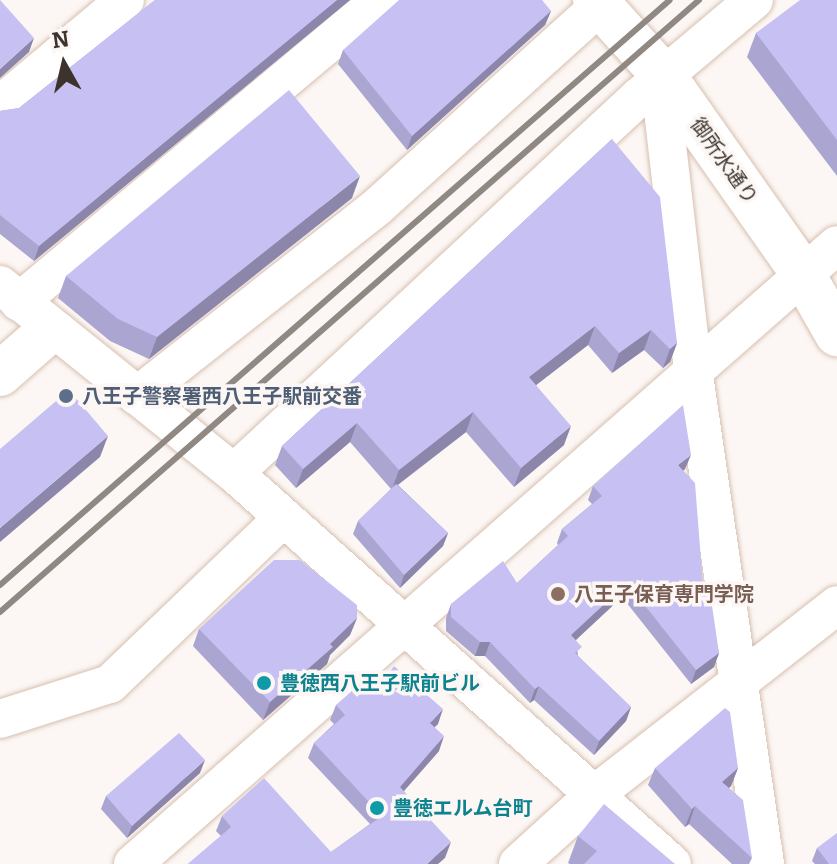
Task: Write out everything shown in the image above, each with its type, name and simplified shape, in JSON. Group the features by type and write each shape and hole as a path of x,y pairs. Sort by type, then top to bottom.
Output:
{"street":[{"path":"0,105 125,0"},
{"path":"380,0 9,293 50,330 234,473 672,864"},
{"path":"234,473 664,76 754,0"},
{"path":"137,396 377,207 600,2"},
{"name":"御所水通り","path":"600,2 664,76 801,271 837,334"},
{"path":"664,76 664,119 693,368 741,680 765,864"},
{"path":"133,864 801,271 837,245"},
{"path":"0,374 50,330"},
{"path":"0,719 110,684 283,518"},
{"path":"518,864 594,795 837,605"}],"building":[{"path":"0,0 34,38 0,69"},
{"path":"155,0 337,0 39,246 0,215 0,111 19,108"},
{"path":"399,0 542,0 551,11 412,136 343,50"},
{"path":"800,0 837,0 837,140 756,33"},
{"path":"289,90 360,176 157,337 118,319 66,276"},
{"path":"612,139 660,197 677,343 670,349 651,330 619,353 595,326 529,377 571,426 521,468 473,412 399,470 357,423 303,469 282,446"},
{"path":"69,390 108,436 0,528 0,449"},
{"path":"683,405 691,455 678,465 695,483 703,586 710,592 719,653 696,670 627,583 571,635 582,647 575,653 631,707 599,741 539,686 535,689 490,642 480,642 451,617 451,604 503,561 517,583 568,536 562,529 602,496 593,486"},
{"path":"396,484 448,533 404,575 358,521"},
{"name":"豊徳西八王子駅前ビル","path":"274,560 300,560 357,605 357,618 330,644 333,647 270,702 199,629"},
{"path":"394,666 443,709 430,723 444,736 400,787 451,842 427,864 188,864 231,827 222,816 264,778 331,852 382,816 314,743 345,715 336,705 364,680 376,691"},
{"path":"725,708 730,712 738,768 722,782 743,800 752,858 695,806 692,809 655,768"},
{"path":"179,733 205,760 132,826 106,796"},
{"path":"604,804 675,864 584,864 597,851 578,836"},
{"path":"837,833 837,864 829,864 817,848"}],"railway":[{"path":"0,585 670,0"},
{"path":"0,612 699,0"}],"place":[{"name":"八王子警察署西八王子駅前交番","path":"66,396"},
{"name":"八王子保育専門学院","path":"558,594"},
{"name":"豊徳西八王子駅前ビル","path":"264,683"},
{"name":"豊徳エルム台町","path":"377,808"}]}
